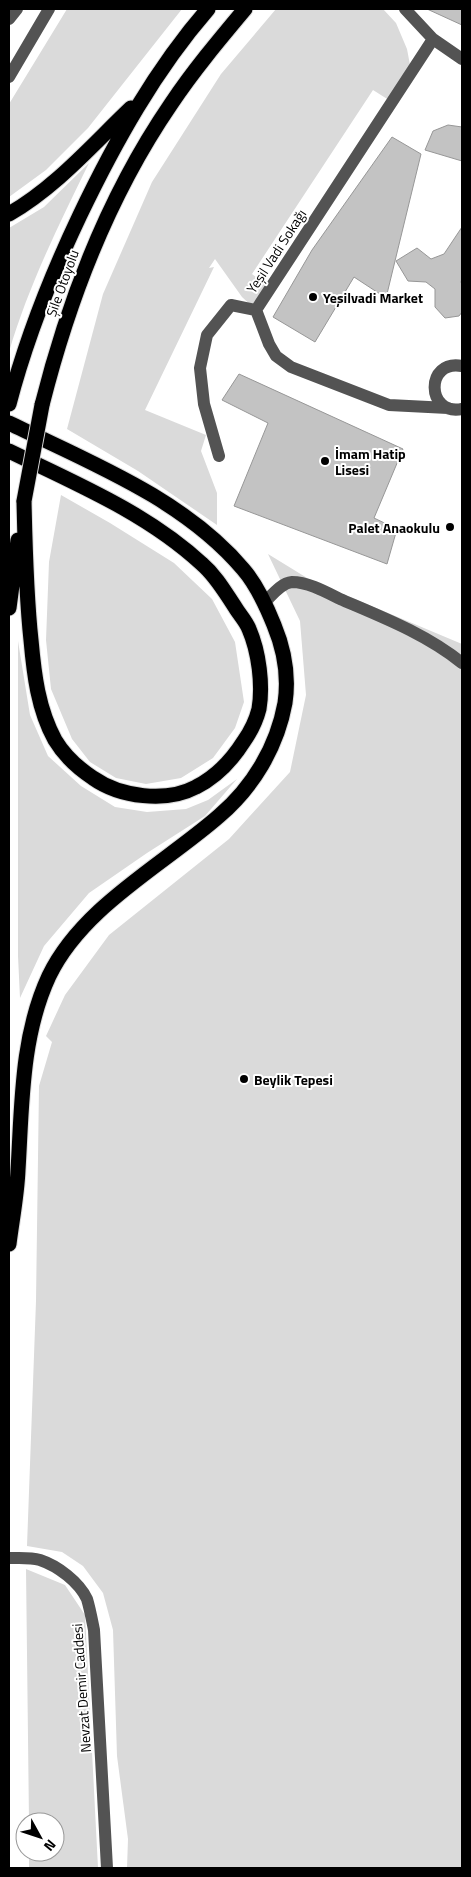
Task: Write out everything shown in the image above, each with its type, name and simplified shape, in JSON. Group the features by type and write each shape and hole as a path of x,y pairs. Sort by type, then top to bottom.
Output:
{"highway":[{"name":"Şile Otoyolu","path":"9,404 13,387 54,272 102,170 143,97 208,9"},
{"name":"Şile Otoyolu","path":"9,608 11,582 24,501 42,405 63,328 82,273 127,177 170,105 245,9"},
{"path":"9,214 29,202 64,174 143,97"},
{"path":"9,423 96,465 151,495 185,516 225,550 244,570 265,602 279,636 285,659 287,691 281,723 270,751 250,783 222,814 117,895 85,925 65,949 50,975 39,1003 28,1047 22,1084 18,1174 9,1244"},
{"path":"9,451 94,492 141,519 175,542 203,564 220,583 249,629 260,668 261,695 253,726 236,753 217,773 194,788 165,796 140,796 118,790 100,783 83,771 56,741 46,721 39,698 34,668 26,592 24,501"}],"street":[{"path":"9,19 17,9"},
{"path":"9,77 49,9"},
{"path":"405,9 433,38 462,60"},
{"name":"Yeşil Vadi Sokağı","path":"433,38 256,310 269,344 276,356 291,367 389,405 462,409"},
{"path":"219,456 204,404 200,368 207,335 232,305 256,310"},
{"path":"448,408 438,400 435,394 436,379 446,368 462,366"},
{"path":"265,602 280,587 292,582 314,587 388,619 443,648 462,663"},
{"name":"Nevzat Demir Caddesi","path":"9,1558 40,1560 52,1565 66,1574 78,1586 87,1600 94,1630 106,1868"}],"shaded area":[{"path":"67,9 182,9 88,128 46,170 9,197 9,104"},
{"path":"276,9 383,9 396,23 407,49 410,65 392,102 373,90 252,274 270,287 256,310 242,297 215,259 209,268 214,267 145,410 206,435 201,451 217,493 217,525 138,471 67,429 103,294 152,182 221,74"},
{"path":"89,163 35,280 9,352 9,228 44,207"},
{"path":"61,495 174,563 212,599 235,642 244,702 235,728 213,758 181,778 146,784 116,778 90,762 72,739 51,689 46,640 49,562"},
{"path":"268,554 312,581 462,644 462,1868 127,1868 128,1839 117,1756 113,1630 103,1593 83,1566 62,1552 27,1546 36,1301 39,1086 52,1042 46,1036 65,995 109,935 229,839 290,772 306,695 300,621"},
{"path":"18,641 30,715 48,756 81,786 115,807 147,812 186,809 208,800 237,779 205,816 89,893 44,946 20,998 18,956"},
{"path":"26,1569 65,1585 85,1615 98,1868 29,1868 29,1862 65,1862 65,1812 29,1812"}],"building":[{"path":"427,9 462,9 462,25"},
{"path":"448,125 462,127 462,161 425,150 433,131"},
{"path":"392,137 421,154 386,298 354,277 315,342 273,317 312,250"},
{"path":"462,227 462,312 459,316 445,318 435,307 435,289 426,282 408,281 396,261 417,248 431,259 444,254"},
{"name":"İmam Hatip Lisesi","path":"239,374 403,449 374,518 397,529 387,564 234,506 268,423 222,400"}],"place":[{"name":"Yeşilvadi Market","path":"313,297"},
{"name":"İmam Hatip Lisesi","path":"325,461"},
{"name":"Palet Anaokulu","path":"450,527"},
{"name":"Beylik Tepesi","path":"244,1079"}]}
